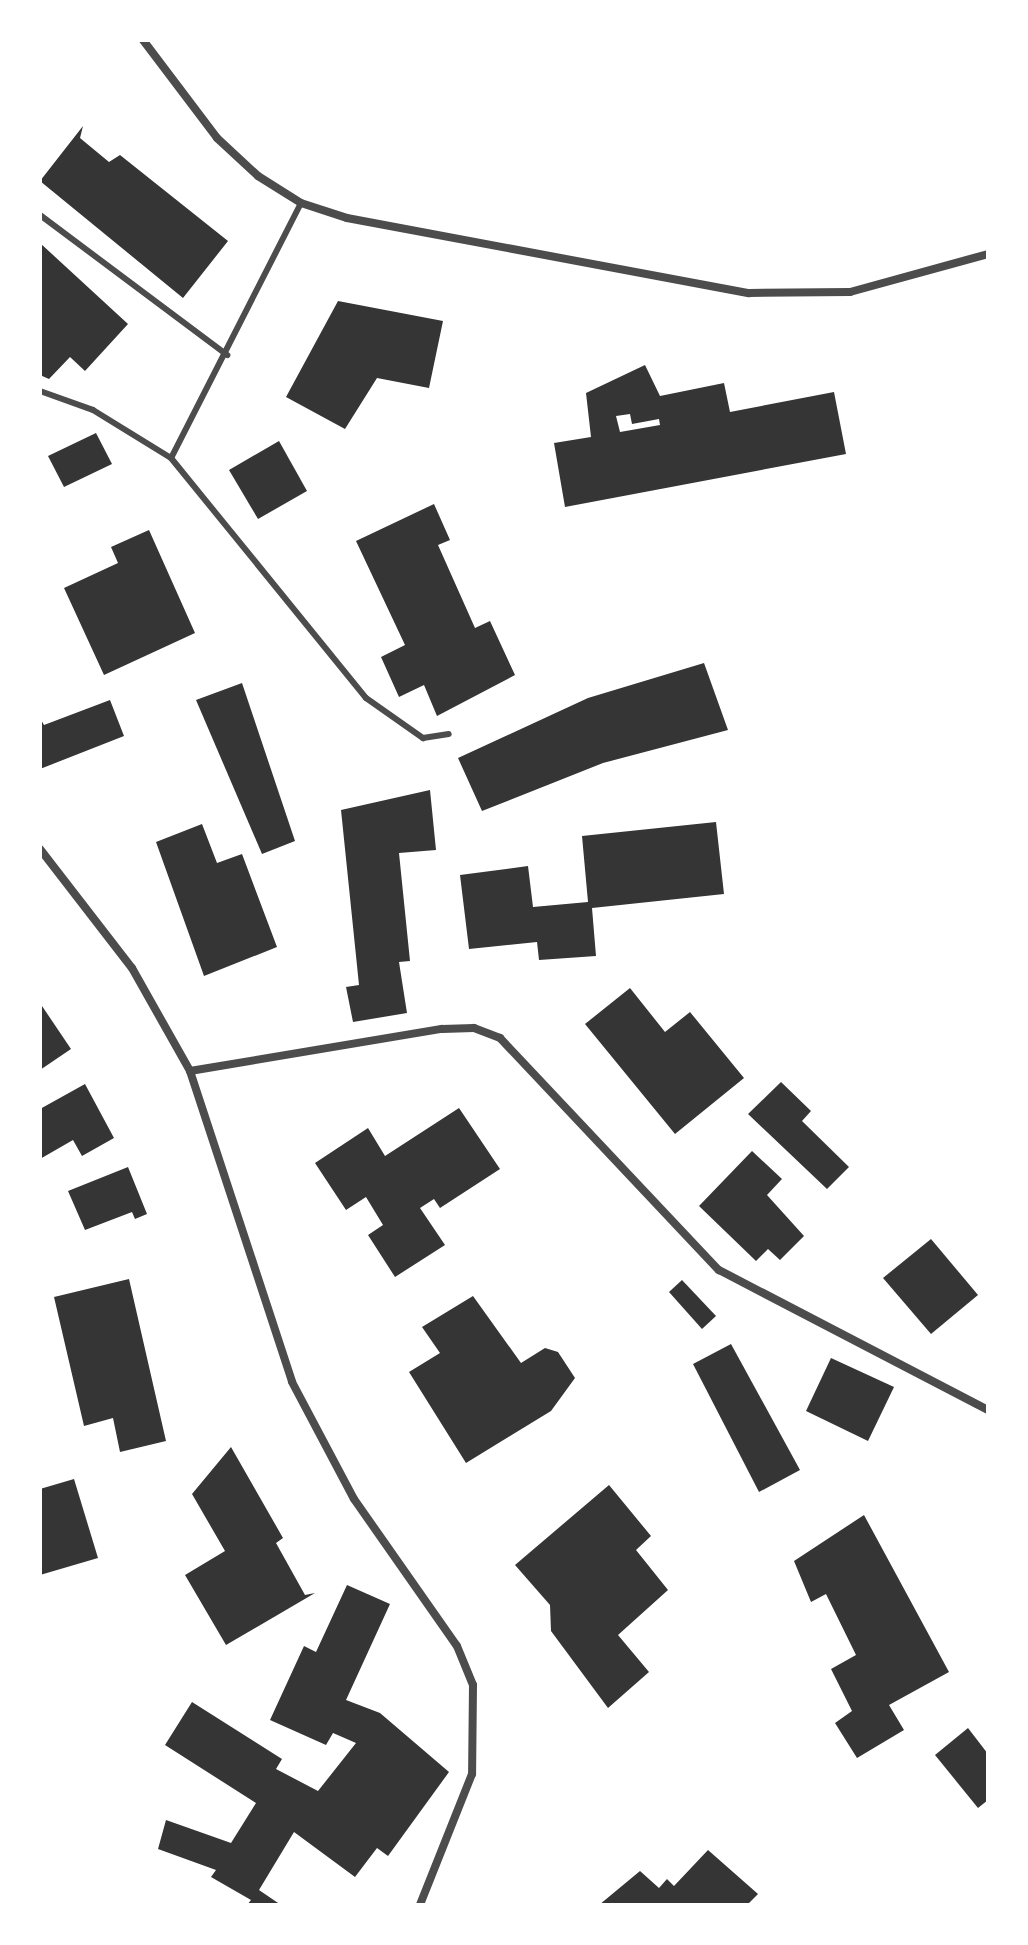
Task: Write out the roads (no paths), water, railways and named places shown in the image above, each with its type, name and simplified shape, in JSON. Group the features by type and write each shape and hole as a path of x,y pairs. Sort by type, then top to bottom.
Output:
{"street":[{"path":"143,40 217,138 301,203 389,227 749,293 850,292 988,254"},
{"path":"40,849 132,968 190,1071 292,1382 354,1499 457,1646 473,1685 472,1774 420,1905"},
{"path":"190,1071 442,1029 474,1028 500,1038 719,1270 988,1410"}],"lane":[{"path":"171,458 227,355 301,203"},
{"path":"40,215 227,355"},
{"path":"40,391 93,410 171,458 366,698 423,738 449,734"}]}
